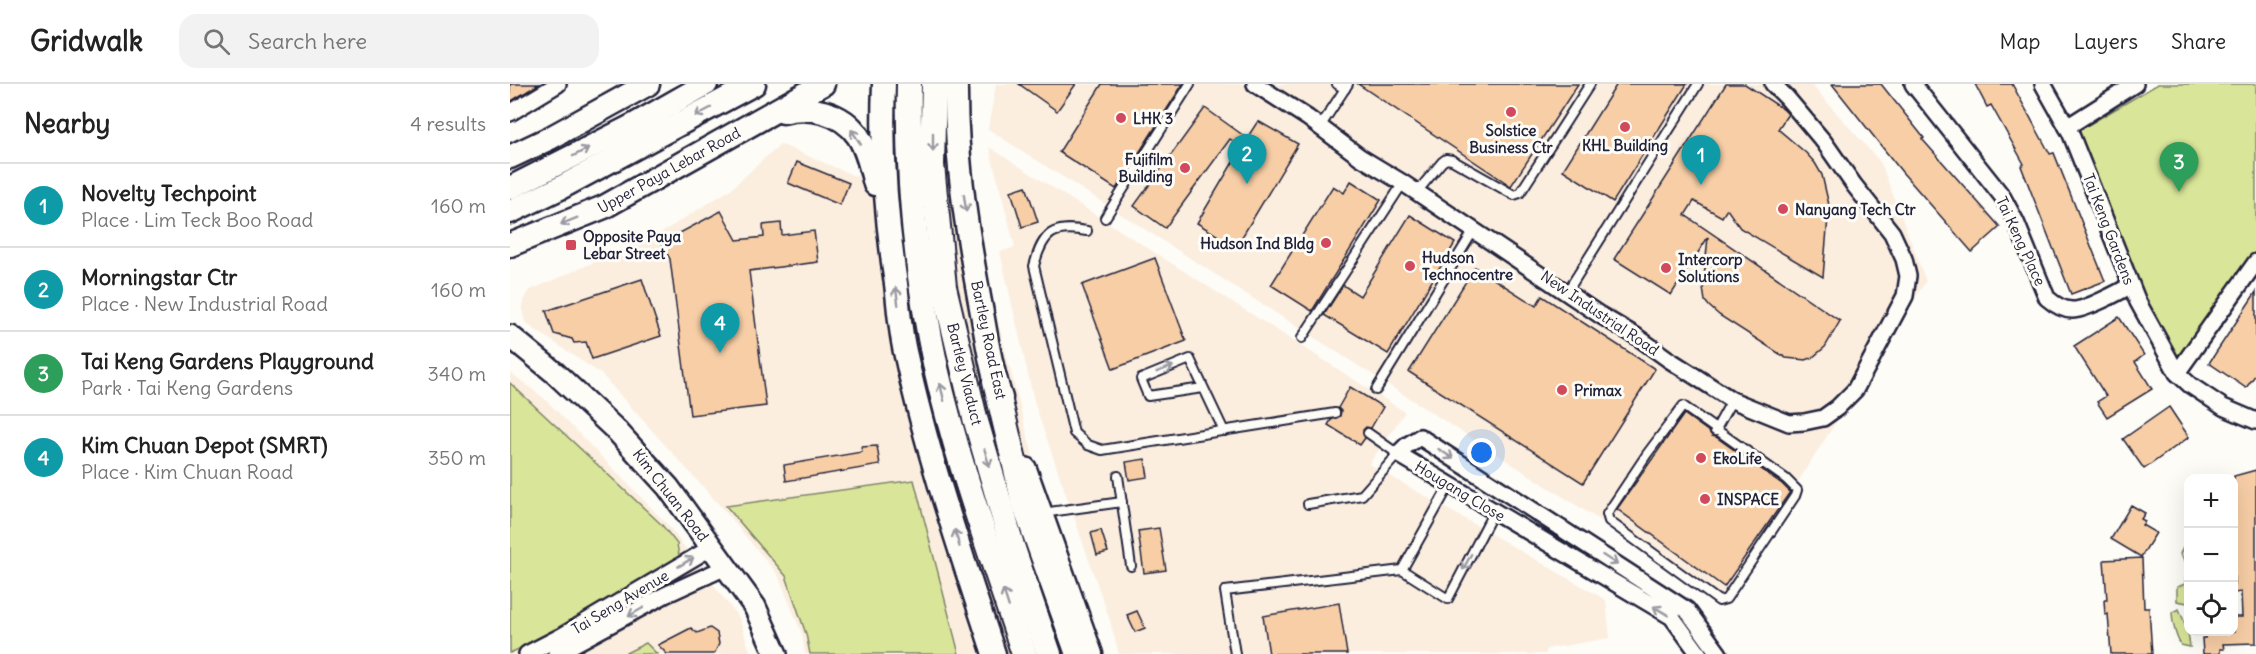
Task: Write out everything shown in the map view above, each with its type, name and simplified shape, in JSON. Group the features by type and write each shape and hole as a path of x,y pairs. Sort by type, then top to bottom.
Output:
{"highway":[{"name":"Bartley Viaduct","path":"909,84 909,166 912,213 918,264 936,368 964,471 1024,654"},
{"name":"Bartley Viaduct","path":"934,84 932,165 944,288 975,418 1013,549 1049,654"},
{"path":"995,381 1024,503 1078,654"}],"main road":[{"path":"510,157 550,138 648,84"},
{"path":"510,188 634,125 705,84"},
{"path":"510,212 560,188 754,84"},
{"name":"Upper Paya Lebar Road","path":"510,245 604,207 823,84"},
{"path":"884,84 882,132 888,232 905,354 932,452 994,654"},
{"name":"Bartley Road East","path":"958,90 964,197 976,280 995,381 1091,654"},
{"path":"750,125 769,116 794,109 812,108 847,125 857,135 870,163 888,232"},
{"name":"Kim Chuan Road","path":"510,336 555,373 640,454 668,487 754,607 776,654"}],"street":[{"path":"510,113 558,84"},
{"name":"New Industrial Road","path":"1255,84 1291,106 1360,157 1417,192 1732,400 1789,423 1804,422 1823,418 1855,390 1905,296 1908,276 1905,259 1892,233 1824,142 1773,84"},
{"name":"Tai Keng Place","path":"1913,84 2002,196 2016,222 2047,298 2056,306 2073,311 2130,285"},
{"name":"Tai Keng Gardens","path":"2043,84 2067,127 2130,285 2177,373 2190,385 2223,407 2256,421"},
{"path":"2067,127 2135,84"},
{"path":"2177,373 2256,262"},
{"name":"Hougang Close","path":"1699,654 1672,617 1398,454 1420,437 1687,610 1719,654"},
{"name":"Tai Seng Avenue","path":"527,654 560,637 712,547"},
{"name":"Tai Seng Avenue","path":"556,654 665,595 726,567"}],"lane":[{"path":"1105,218 1190,84"},
{"path":"1320,127 1346,87 1337,84"},
{"path":"1417,192 1446,159 1452,160 1514,195 1520,193 1590,84"},
{"path":"1567,292 1698,84"},
{"path":"1302,338 1403,183"},
{"path":"1087,231 1066,227 1053,230 1039,246 1034,266 1074,433 1089,445 1102,450 1335,413"},
{"path":"1376,390 1474,230"},
{"path":"1203,388 1148,396 1141,379 1190,359 1224,431"},
{"path":"1715,430 1732,400"},
{"path":"1683,406 1715,430 1768,466 1797,490 1723,601 1719,601 1609,521 1607,514 1647,454 1683,406"},
{"path":"1308,504 1362,495 1398,454 1368,433"},
{"path":"1119,476 1131,566"},
{"path":"1402,570 1450,484"},
{"path":"1041,513 1122,502"},
{"path":"1235,654 1225,591 1402,570 1448,599 1494,511"}],"shaded area":[{"path":"996,84 1811,84 1881,163 1926,281 1723,599 988,129"},
{"path":"780,144 855,176 959,162 970,214 1053,533 1097,654 805,654 802,634 778,575 722,508 601,374 525,321 522,305 528,291 659,234 731,189"},
{"path":"989,147 1405,412 1369,464 1606,600 1610,638 1546,649 1546,654 1119,654 1110,621 1035,405 1000,252 1015,247"},
{"path":"510,372 547,401 667,524 739,618 751,654 510,654"}],"green space":[{"path":"2158,84 2256,84 2256,254 2180,362 2154,323 2140,294 2078,131"},
{"path":"510,383 662,525 677,544 679,556 670,574 645,590 510,653"},
{"path":"914,480 959,654 810,654 806,634 786,576 726,506"},
{"path":"2183,547 2184,560 2180,554"},
{"path":"2184,584 2184,602 2177,601 2177,587"},
{"path":"2179,609 2184,621 2184,636 2189,636 2190,647 2181,645 2177,638 2172,612"},
{"path":"646,643 657,654 624,654"}],"building":[{"path":"510,84 539,84 510,102"},
{"path":"1019,84 1076,84 1057,111"},
{"name":"LHK 3","path":"1102,84 1183,84 1116,189 1059,152"},
{"name":"Solstice Business Ctr","path":"1358,84 1578,84 1511,186"},
{"name":"KHL Building","path":"1617,84 1687,84 1613,202 1563,170"},
{"path":"1726,84 1745,84 1783,109 1788,114 1778,129 1806,153 1822,175 1829,205 1823,277 1740,228 1727,209 1722,217 1694,201 1685,215 1840,321 1825,347 1806,360 1786,358 1719,315 1705,301 1703,288 1708,237 1671,295 1614,259"},
{"path":"1832,84 1881,84 1924,138 1922,139 2000,227 1972,252 1902,172"},
{"path":"1975,84 2012,84 2050,154 2054,153 2105,281 2071,294 2021,166 2024,164 1991,105 1987,107"},
{"path":"1205,108 1247,138 1258,121 1298,144 1236,247 1197,223 1242,147 1230,139 1165,228 1134,206"},
{"path":"797,162 849,183 840,205 788,183"},
{"name":"Hudson Ind Bldg","path":"1351,181 1381,200 1312,311 1271,285 1333,186 1344,193"},
{"path":"1026,186 1038,222 1022,227 1011,191"},
{"path":"721,211 737,240 764,237 763,225 781,223 782,235 814,231 818,262 749,271 766,406 690,415 670,259 661,243"},
{"name":"Hudson Technocentre","path":"1410,215 1455,243 1388,354 1324,315 1343,285 1360,296"},
{"path":"1155,258 1186,341 1113,369 1082,285"},
{"name":"Primax","path":"1475,267 1536,306 1542,296 1655,369 1583,483 1409,372"},
{"path":"642,279 661,336 592,359 586,342 574,343 572,339 554,334 546,311"},
{"path":"2256,292 2256,374 2246,388 2209,363"},
{"path":"2119,317 2144,355 2135,362 2152,389 2107,417 2097,402 2106,396 2074,346"},
{"path":"1350,387 1383,407 1371,428 1366,427 1363,430 1365,438 1360,445 1328,425 1331,420 1340,416 1341,411 1338,408"},
{"path":"2169,407 2189,437 2144,469 2123,439"},
{"name":"INSPACE","path":"1684,414 1790,492 1724,587 1617,509"},
{"path":"877,446 880,465 786,481 784,465 862,452 861,447"},
{"path":"1145,459 1148,477 1129,480 1126,462"},
{"path":"2256,470 2256,643 2223,644 2224,649 2220,649 2220,654 2203,654 2202,638 2205,636 2238,636 2238,617 2242,617 2241,592 2238,592 2238,475"},
{"path":"2131,505 2145,513 2141,519 2145,521 2142,525 2156,533 2141,557 2111,539"},
{"path":"1159,528 1166,570 1144,573 1138,531"},
{"path":"1101,530 1108,552 1097,555 1091,533"},
{"path":"2142,558 2144,608 2149,608 2152,654 2111,654 2108,614 2105,615 2104,600 2107,600 2104,560"},
{"path":"1339,603 1347,654 1269,654 1263,616"},
{"path":"1137,611 1145,628 1135,632 1127,615"},
{"path":"691,628 697,633 710,628 717,633 719,644 714,654 667,654 658,645"}],"place":[{"name":"Solstice Business Ctr","path":"1511,112"},
{"name":"LHK 3","path":"1121,118"},
{"name":"KHL Building","path":"1625,127"},
{"name":"Fujifilm Building","path":"1185,168"},
{"name":"Morningstar Ctr","path":"1247,184"},
{"name":"Novelty Techpoint","path":"1701,185"},
{"name":"Tai Keng Gardens Playground","path":"2179,192"},
{"name":"Nanyang Tech Ctr","path":"1783,209"},
{"name":"Hudson Ind Bldg","path":"1326,243"},
{"name":"Opposite Paya Lebar Street","path":"571,245"},
{"name":"Hudson Technocentre","path":"1410,266"},
{"name":"Intercorp Solutions","path":"1666,268"},
{"name":"Kim Chuan Depot (SMRT)","path":"720,353"},
{"name":"Primax","path":"1562,390"},
{"name":"EkoLife","path":"1701,458"},
{"name":"INSPACE","path":"1705,499"}]}
